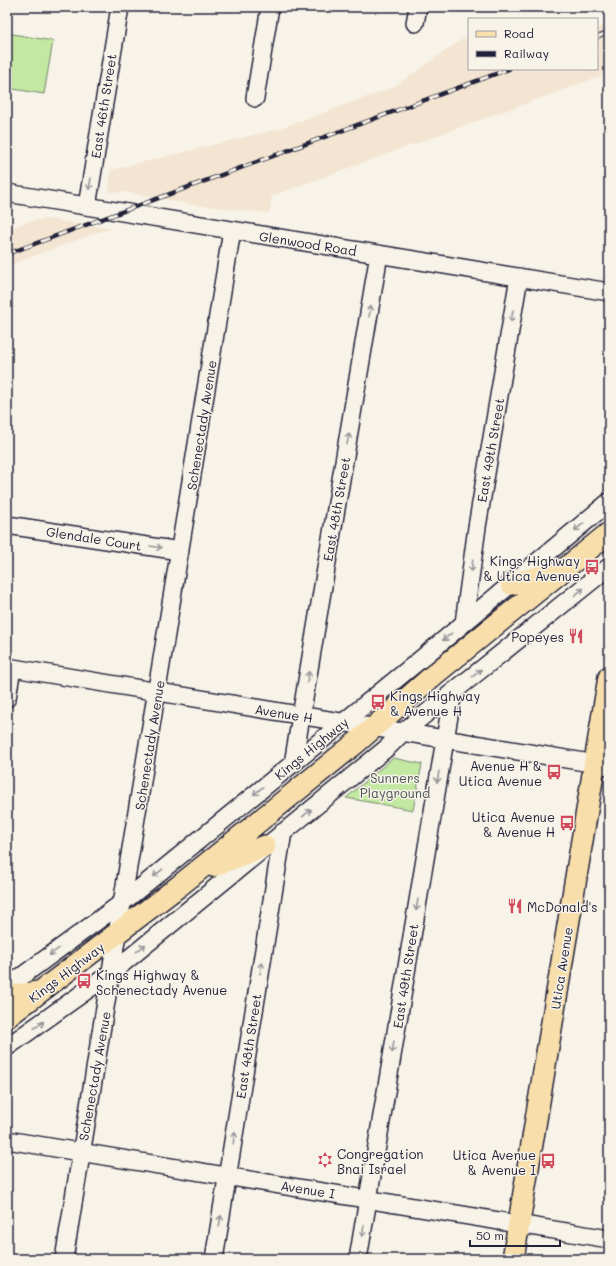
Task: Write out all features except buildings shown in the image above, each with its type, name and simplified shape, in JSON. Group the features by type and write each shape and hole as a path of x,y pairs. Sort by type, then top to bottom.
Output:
{"main road":[{"name":"Kings Highway","path":"7,1017 196,872 609,533"},
{"path":"511,584 562,571"},
{"name":"Utica Avenue","path":"513,1259 602,765 609,677"},
{"path":"196,872 265,846"},
{"path":"7,996 42,991"}],"street":[{"name":"East 46th Street","path":"87,206 120,7"},
{"path":"255,98 270,7"},
{"name":"Glenwood Road","path":"7,193 609,292"},
{"name":"Schenectady Avenue","path":"64,1259 232,230"},
{"name":"East 48th Street","path":"293,764 379,254"},
{"name":"East 49th Street","path":"464,623 477,527 519,277"},
{"name":"Kings Highway","path":"7,987 123,902 343,723 609,502"},
{"name":"Glendale Court","path":"7,525 180,551"},
{"name":"Kings Highway","path":"7,1047 111,973 388,747 403,732 609,567"},
{"path":"7,698 9,668"},
{"name":"Avenue H","path":"9,668 602,765"},
{"name":"East 49th Street","path":"358,1259 453,692"},
{"name":"East 48th Street","path":"214,1259 282,832"},
{"name":"Avenue I","path":"7,1140 609,1239"}],"shaded area":[{"path":"609,24 609,73 272,196 269,213 195,205 126,192 109,192 111,170 278,129 392,88 468,36 468,70 598,70 598,28"},
{"path":"49,219 113,229 98,232 7,266 7,230 33,220"}],"green space":[{"path":"7,33 53,41 44,94 7,88"},
{"name":"Sunners Playground","path":"393,758 422,764 413,810 346,798"}],"railway":[{"path":"598,37 609,32"},
{"path":"7,254 506,70"}],"place":[{"name":"Kings Highway & Utica Avenue","path":"592,567"},
{"name":"Popeyes","path":"576,636"},
{"name":"Kings Highway & Avenue H","path":"378,702"},
{"name":"Avenue H & Utica Avenue","path":"554,772"},
{"name":"Utica Avenue & Avenue H","path":"567,823"},
{"name":"McDonald's","path":"515,906"},
{"name":"Kings Highway & Schenectady Avenue","path":"84,981"},
{"name":"Congregation Bnai Israel","path":"325,1160"},
{"name":"Utica Avenue & Avenue I","path":"548,1161"}]}
